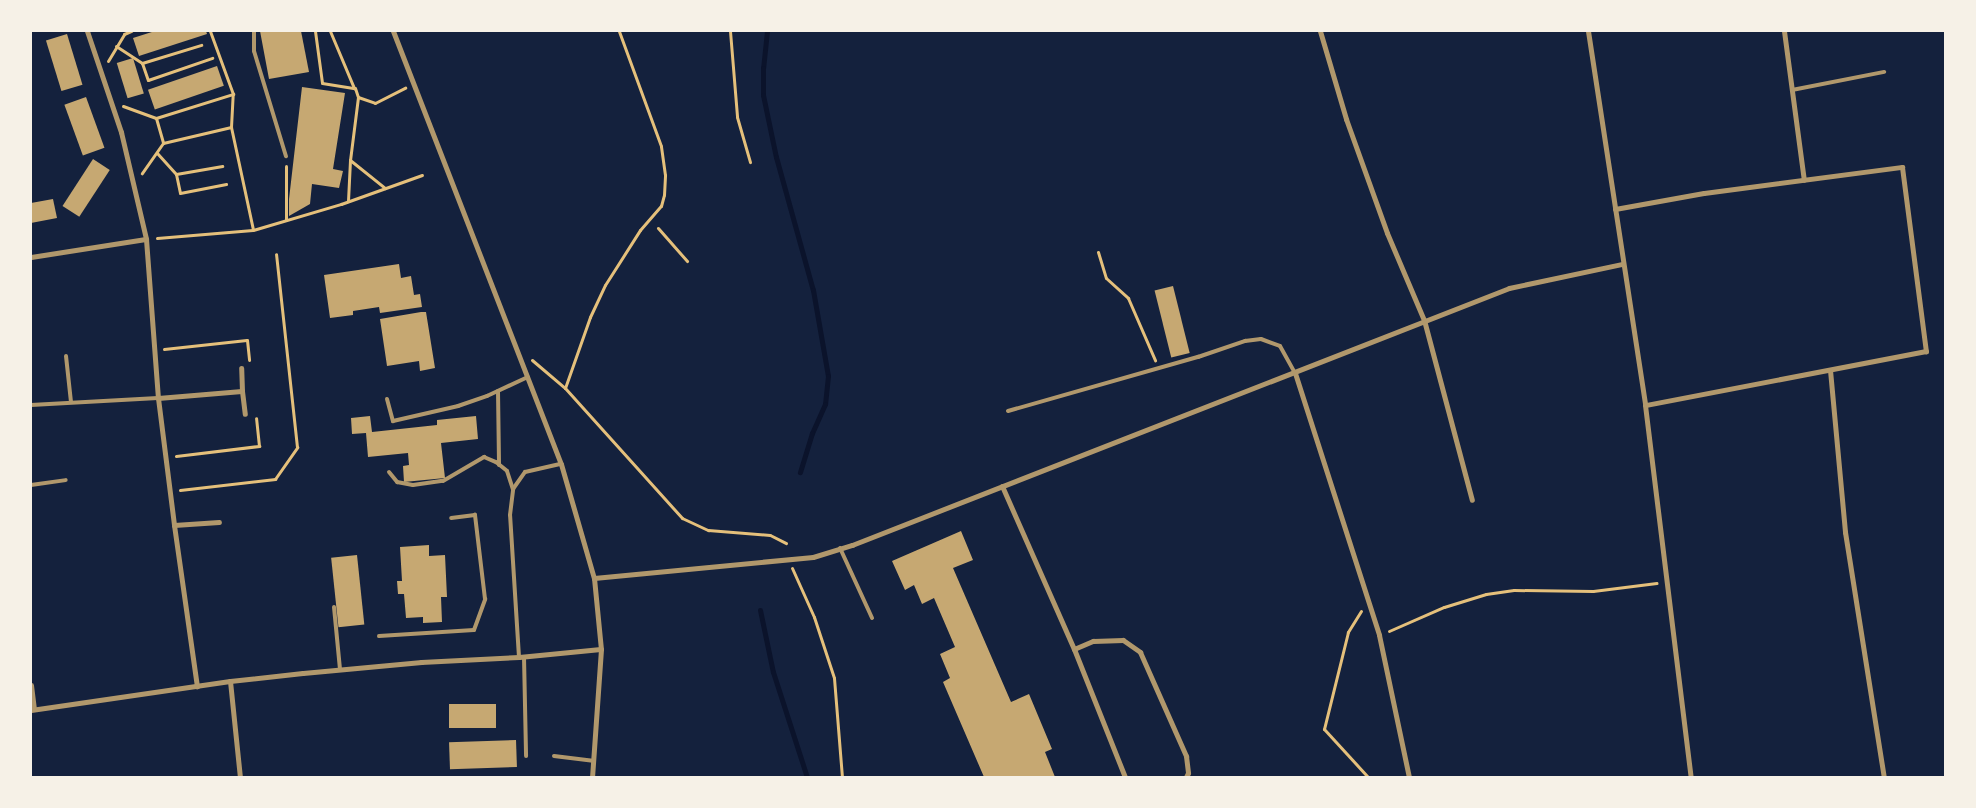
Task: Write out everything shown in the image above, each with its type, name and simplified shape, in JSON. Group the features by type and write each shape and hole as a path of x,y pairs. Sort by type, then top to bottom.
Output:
{"street":[{"path":"87,31 113,109 132,177 146,239 158,398 169,491 197,686"},
{"path":"394,31 561,464 594,578 600,650 592,777"},
{"path":"1320,31 1346,119 1387,233 1424,320 1472,500"},
{"path":"1588,31 1622,264 1645,404 1691,777"},
{"path":"1784,31 1804,180"},
{"path":"1615,209 1704,193 1902,167 1926,351 1645,404"},
{"path":"31,257 146,239"},
{"path":"594,578 777,562 813,557 1295,373 1424,320 1509,288 1622,264"},
{"path":"242,368 245,414"},
{"path":"1830,370 1845,532 1884,777"},
{"path":"1295,373 1379,635 1409,777"},
{"path":"158,398 242,391"},
{"path":"1002,486 1074,649 1125,777"},
{"path":"174,525 219,522"},
{"path":"1074,649 1093,641 1123,640 1140,652 1186,756 1188,773 1186,777"},
{"path":"31,685 33,710 230,681 340,669 600,650"},
{"path":"230,681 240,777"}],"lane":[{"path":"254,31 254,52 286,156"},
{"path":"1792,90 1884,72"},
{"path":"1008,411 1158,369 1245,341 1261,340 1280,346 1295,373"},
{"path":"66,356 71,402"},
{"path":"388,399 393,421 458,406 528,377"},
{"path":"498,391 499,465"},
{"path":"31,404 158,398"},
{"path":"389,472 397,482 413,485 443,481 484,457 507,471 513,489 510,515 521,657 526,756"},
{"path":"513,489 525,472 561,464"},
{"path":"31,485 66,480"},
{"path":"379,636 474,630 485,599 475,515 450,518"},
{"path":"840,548 872,618"},
{"path":"334,607 340,669"},
{"path":"554,756 593,761"}],"path":[{"path":"99,65 108,62 123,32 131,31"},
{"path":"210,31 233,94 231,127 252,230"},
{"path":"315,31 322,83 355,88"},
{"path":"330,31 358,97 350,160 348,201"},
{"path":"565,388 590,317 605,285 640,230 653,217 664,195 665,175 660,146 618,31"},
{"path":"730,31 737,117 750,162"},
{"path":"142,62 201,45"},
{"path":"116,46 142,62 148,80 212,58"},
{"path":"358,97 375,103 414,84"},
{"path":"113,109 122,106 156,118 233,94"},
{"path":"156,118 164,143"},
{"path":"132,177 142,173 164,143 231,127"},
{"path":"157,153 176,174 180,193 226,184"},
{"path":"286,156 286,220"},
{"path":"350,160 385,188"},
{"path":"176,174 222,166"},
{"path":"146,239 252,230 348,201 422,175"},
{"path":"658,228 687,261"},
{"path":"1098,252 1106,278 1128,298 1158,369"},
{"path":"169,491 275,479 297,446 276,254"},
{"path":"517,348 565,388 682,518 708,530 770,536 786,543"},
{"path":"790,560 794,576 814,617 834,678 842,777"},
{"path":"1379,635 1444,607 1486,594 1514,590 1593,591 1667,582"},
{"path":"1365,604 1348,632 1324,729 1368,777"}],"building":[{"path":"155,31 206,31 207,34 139,56 133,38"},
{"path":"260,31 301,31 309,72 269,79"},
{"path":"67,34 82,85 61,91 46,40"},
{"path":"133,58 144,93 128,98 117,63"},
{"path":"217,66 224,86 155,110 148,90"},
{"path":"302,87 345,93 333,169 343,171 339,188 312,184 310,204 289,216 289,199"},
{"path":"86,97 104,148 83,156 64,105"},
{"path":"93,159 110,170 79,217 63,206"},
{"path":"53,199 57,218 31,223 31,203"},
{"path":"399,264 401,278 411,276 414,295 420,294 422,307 380,313 379,307 353,311 353,315 330,318 324,275"},
{"path":"1173,286 1190,353 1171,358 1155,291"},
{"path":"426,312 435,368 420,371 419,361 387,366 380,319"},
{"path":"370,416 372,432 437,425 437,420 476,416 478,439 441,443 445,478 404,482 403,466 409,465 408,453 368,457 366,433 352,434 351,418"},
{"path":"961,531 973,560 953,568 1011,702 1029,694 1052,749 1045,752 1055,777 984,777 943,682 950,678 940,654 955,647 934,598 922,604 914,585 905,590 892,561"},
{"path":"429,545 429,556 445,555 447,597 441,597 442,622 423,623 423,617 406,618 404,594 398,594 397,581 402,581 400,547"},
{"path":"357,555 364,625 338,627 331,558"},
{"path":"449,704 496,704 496,728 449,728"},
{"path":"516,740 517,767 450,769 449,742"}],"waterway":[{"path":"767,31 763,68 763,95 776,157 813,290 828,376 825,404 812,433 800,472"},
{"path":"760,610 773,672 807,777"}]}
